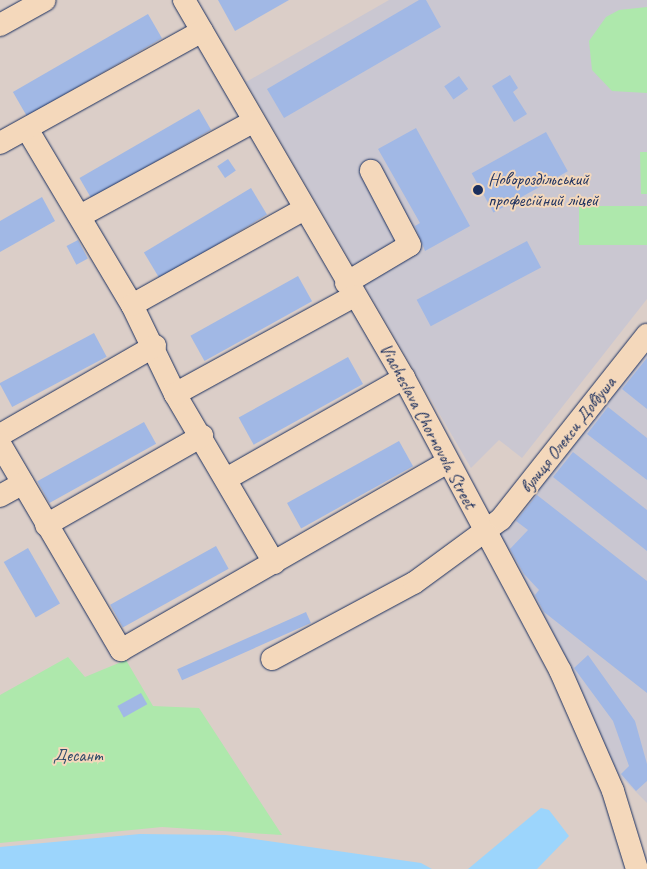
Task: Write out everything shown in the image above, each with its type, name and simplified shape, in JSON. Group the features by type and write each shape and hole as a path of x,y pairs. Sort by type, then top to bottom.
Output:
{"street":[{"path":"0,25 44,0"},
{"name":"Viacheslava Chornovola Street","path":"184,0 303,210 404,378 560,670 613,791 637,869"},
{"path":"0,143 27,130 202,31"},
{"path":"80,216 254,121"},
{"path":"27,130 132,305 154,346 175,394 202,436 274,563"},
{"path":"175,394 350,289 410,245 371,171"},
{"path":"132,305 303,210"},
{"name":"вулиця Олекси Довбуша","path":"272,660 414,583 483,529 501,519 647,335"},
{"path":"0,435 154,346"},
{"path":"226,478 404,378"},
{"path":"46,525 202,436"},
{"path":"0,444 121,650 448,462"},
{"path":"0,496 23,483"}],"shaded area":[{"name":"Новороздільський професійний ліцей","path":"389,0 647,0 647,299 522,458 499,440 471,468 246,82"},
{"path":"647,344 647,803 619,775 493,534"}],"green space":[{"path":"647,7 647,93 612,91 592,70 589,41 606,17 619,10"},
{"path":"640,152 647,152 647,194 641,194"},
{"path":"579,206 647,206 647,245 579,245"},
{"name":"Десант","path":"68,657 85,677 126,660 153,706 199,708 282,835 162,827 0,843 0,695"}],"water":[{"path":"541,808 549,810 569,836 537,869 468,869"},
{"path":"140,834 226,835 421,863 432,869 0,869 0,847"}],"building":[{"path":"218,0 289,0 235,31"},
{"path":"419,0 426,0 441,27 284,118 267,89"},
{"path":"148,14 162,38 27,116 13,92"},
{"path":"510,75 518,88 513,92 527,114 514,122 492,86"},
{"path":"459,76 468,89 453,99 444,86"},
{"path":"199,109 211,130 91,199 79,178"},
{"path":"416,128 470,226 425,251 415,226 420,223 378,149"},
{"path":"546,132 568,171 493,213 472,173"},
{"path":"228,159 236,171 225,178 217,166"},
{"path":"251,188 267,215 160,279 144,252"},
{"path":"42,197 55,221 0,252 0,221"},
{"path":"78,240 88,259 76,265 67,246"},
{"path":"527,241 541,267 431,326 417,300"},
{"path":"298,276 312,301 204,361 190,336"},
{"path":"94,333 107,357 12,407 0,383"},
{"path":"348,357 363,384 254,445 239,418"},
{"path":"647,358 647,409 622,389"},
{"path":"608,407 647,438 647,480 587,434"},
{"path":"144,422 156,444 49,503 37,481"},
{"path":"399,441 413,466 301,528 287,503"},
{"path":"573,452 647,510 647,551 553,477"},
{"path":"537,495 647,581 647,693 544,612 535,595 539,590 524,574 510,549 528,530 516,521"},
{"path":"216,546 229,569 123,627 110,605"},
{"path":"28,548 60,603 36,617 4,562"},
{"path":"306,612 311,623 182,680 177,669"},
{"path":"588,655 635,721 647,764 647,781 636,791 621,774 629,766 613,721 574,668"},
{"path":"141,693 147,704 124,717 117,706"}],"place":[{"name":"Новороздільський професійний ліцей","path":"478,190"}]}
